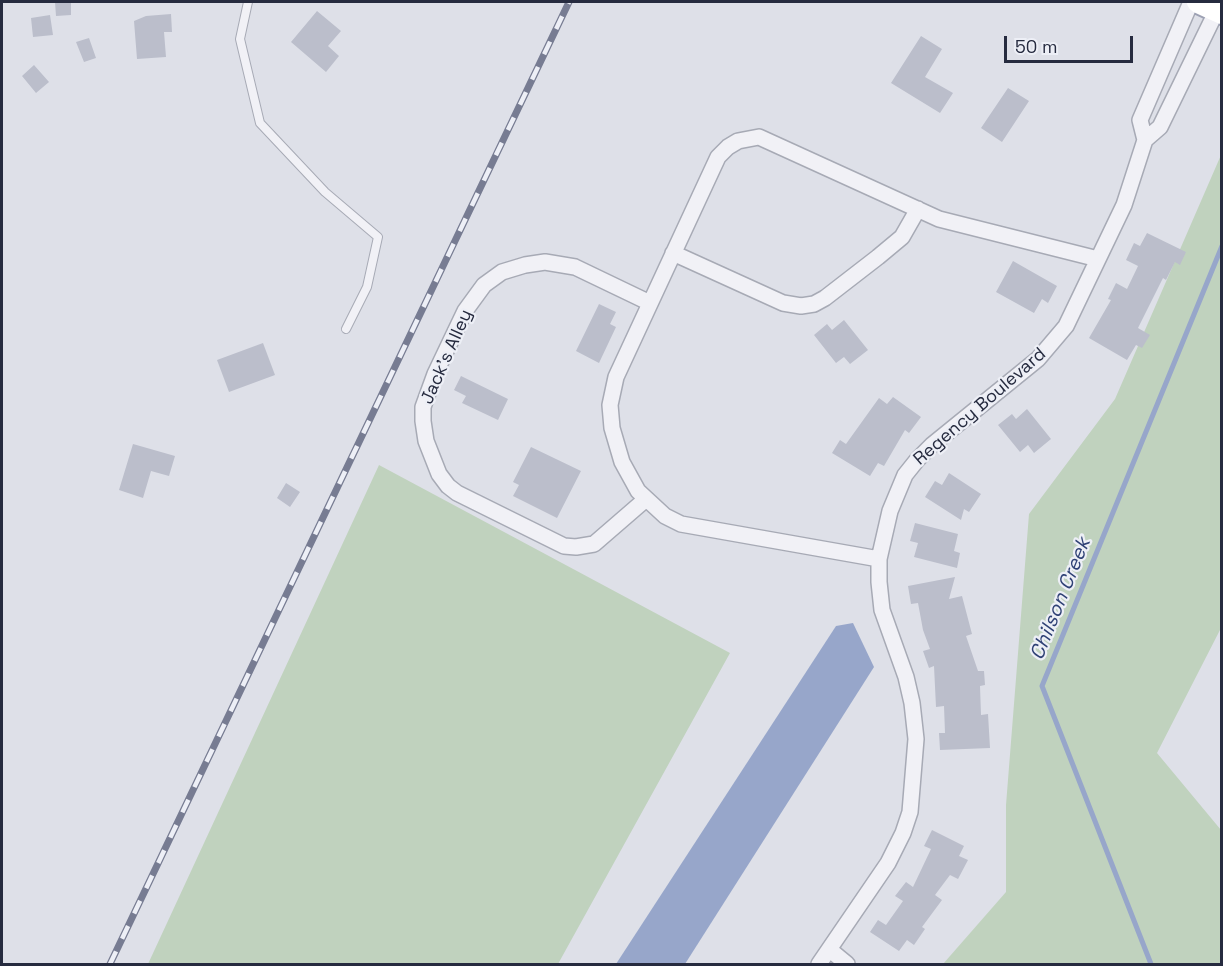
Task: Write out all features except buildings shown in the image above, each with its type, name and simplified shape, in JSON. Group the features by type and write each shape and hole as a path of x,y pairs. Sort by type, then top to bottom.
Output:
{"street":[{"name":"Regency Boulevard","path":"819,964 888,863 903,833 910,812 916,739 912,703 906,677 882,610 879,582 879,559 890,511 905,476 932,445 1038,359 1066,326 1124,205 1145,140 1140,120 1191,2"},
{"name":"Regency Boulevard","path":"1145,140 1160,128 1212,8"},
{"path":"879,559 681,524 665,516 638,491 622,462 612,428 610,405 616,377 718,157 738,141 759,137 939,219 1098,259"},
{"path":"673,253 783,303 801,306 814,304 902,237 918,209"},
{"name":"Jack's Alley","path":"646,499 594,544 564,546 457,493 448,486 439,474 426,441 423,407 435,374 465,311 484,285 502,272 545,262 575,267 650,303"},
{"path":"830,950 847,964"}],"lane":[{"path":"248,2 240,39 260,123 326,192 378,237 367,287 346,329"}],"green space":[{"path":"1221,155 1221,628 1157,753 1221,830 1221,964 943,964 1006,892 1006,805 1029,514 1115,399"},
{"path":"379,465 730,653 558,964 148,964"}],"water":[{"path":"853,623 874,667 685,964 616,964 836,626"}],"waterway":[{"name":"Chilson Creek","path":"1151,964 1042,686 1222,246"}],"railway":[{"path":"110,964 569,2"}]}
